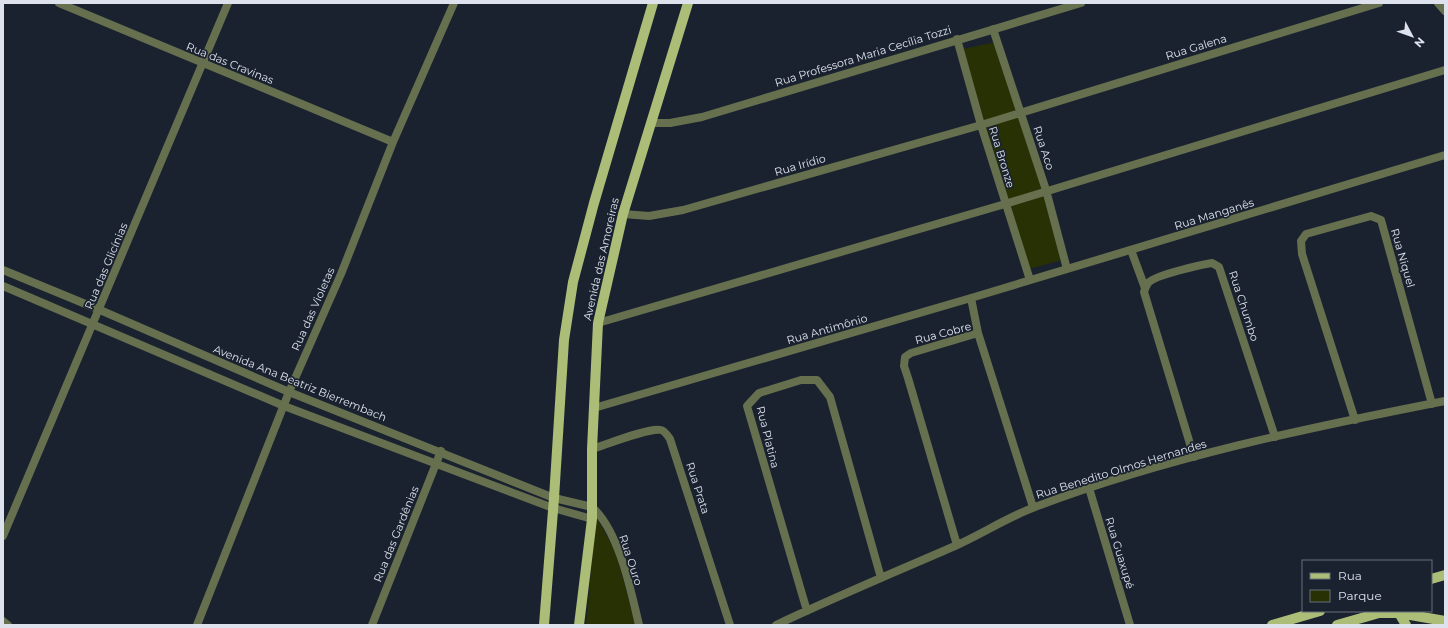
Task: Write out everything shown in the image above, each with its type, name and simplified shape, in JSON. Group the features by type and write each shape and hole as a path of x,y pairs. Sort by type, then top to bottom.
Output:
{"main road":[{"name":"Avenida das Amoreiras","path":"544,625 554,503 564,340 573,282 594,203 653,3"},
{"name":"Avenida das Amoreiras","path":"579,625 592,519 592,448 598,323 623,214 688,3"},
{"path":"1432,579 1445,575"},
{"path":"1272,625 1317,612"},
{"path":"1337,625 1379,613 1399,613 1441,620"},
{"path":"1399,613 1406,625"}],"street":[{"name":"Rua das Cravinas","path":"59,3 393,142"},
{"name":"Rua das Glicínias","path":"3,536 100,310 228,3"},
{"name":"Rua das Violetas","path":"197,625 289,392 341,274 393,142 454,3"},
{"name":"Rua Professora Maria Cecília Tozzi","path":"651,123 670,123 702,117 957,39 1081,3"},
{"name":"Rua Galena","path":"981,125 1378,3"},
{"path":"1438,3 1445,11"},
{"path":"993,29 1021,112"},
{"name":"Rua Bronze","path":"957,39 981,125 1030,280"},
{"path":"598,323 1005,204 1046,190 1445,70"},
{"name":"Rua Aco","path":"1021,112 1046,190"},
{"name":"Rua Irídio","path":"623,214 649,216 683,210 981,125"},
{"name":"Rua Manganês","path":"1067,269 1445,155"},
{"path":"1046,190 1067,269"},
{"name":"Rua Niquel","path":"1355,420 1302,254 1302,241 1306,234 1371,216 1381,220 1432,404"},
{"path":"1131,250 1145,288 1144,292 1194,456"},
{"name":"Rua Chumbo","path":"1145,288 1148,282 1156,278 1197,265 1212,263 1219,267 1276,437"},
{"name":"Rua Antimônio","path":"594,408 1067,269"},
{"name":"Avenida Ana Beatriz Bierrembach","path":"3,270 100,310 289,392 441,451 592,519"},
{"name":"Avenida Ana Beatriz Bierrembach","path":"3,286 284,406 436,465 554,503 592,507"},
{"path":"971,298 978,333"},
{"name":"Rua Cobre","path":"957,545 904,366 905,358 911,353 978,333 1033,507"},
{"name":"Rua Platina","path":"807,610 747,406 759,393 801,380 817,380 830,397 881,578"},
{"name":"Rua Benedito Olmos Hernandes","path":"776,625 957,545 1033,507 1089,488 1194,456 1445,401"},
{"name":"Rua Prata","path":"592,448 651,431 662,430 666,432 670,439 730,625"},
{"name":"Rua das Gardênias","path":"372,625 441,451"},
{"name":"Rua Guaxupé","path":"1089,488 1130,625"},
{"name":"Rua Ouro","path":"592,507 606,524 615,542 640,625"},
{"path":"3,621 8,625"}],"green space":[{"path":"996,42 1044,193 1062,260 1029,269 1007,200 963,49"},
{"path":"596,517 615,550 636,625 586,625"}]}
